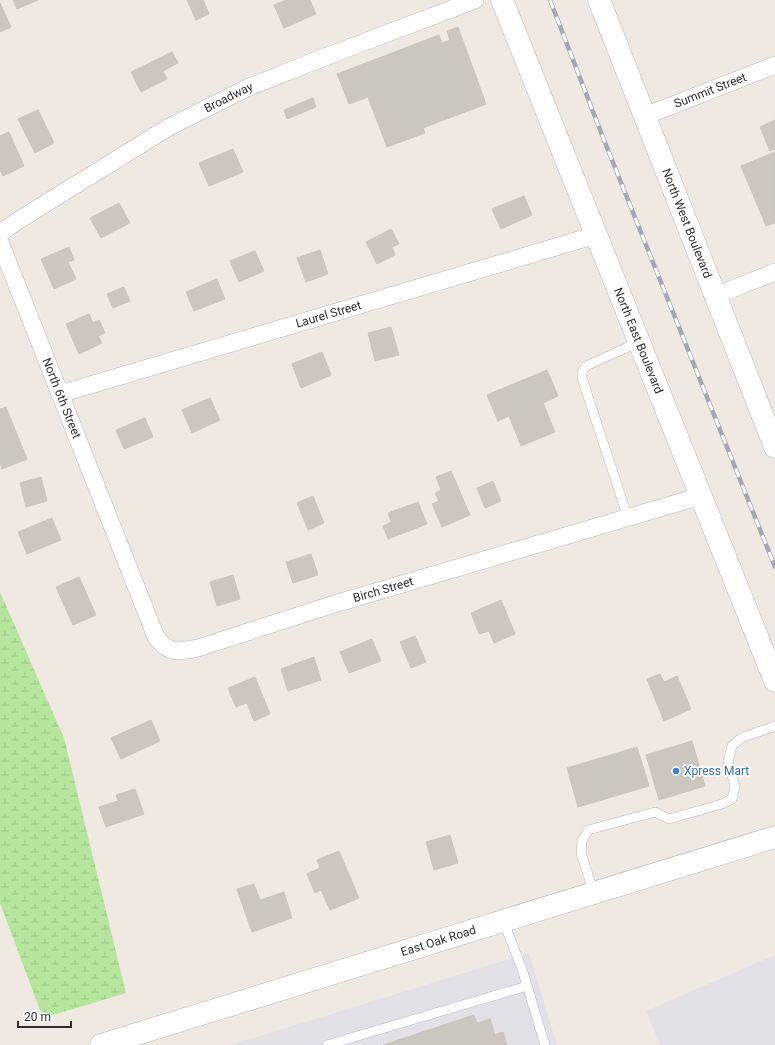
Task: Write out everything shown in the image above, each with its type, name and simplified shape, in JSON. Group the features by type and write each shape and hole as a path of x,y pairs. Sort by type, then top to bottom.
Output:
{"main road":[{"name":"North East Boulevard","path":"502,0 775,682"},
{"name":"North West Boulevard","path":"599,0 774,444"},
{"name":"East Oak Road","path":"101,1045 775,837"}],"street":[{"name":"Broadway","path":"0,233 169,127 247,88 475,0"},
{"name":"Summit Street","path":"645,116 775,65"},
{"name":"Laurel Street","path":"60,394 596,234"},
{"name":"North 6th Street","path":"0,242 123,554"},
{"path":"715,296 775,272"},
{"name":"Birch Street","path":"123,554 156,637 163,646 180,652 198,648 331,605 701,496"}],"lane":[{"path":"628,518 582,378 582,372 586,366 639,342"},
{"path":"594,893 581,853 582,840 588,830 655,812 669,819 722,804 732,799 735,786 728,761 732,746 741,738 775,726"},
{"path":"504,920 527,986 545,1045"},
{"path":"327,1045 527,986"}],"shaded area":[{"path":"529,953 557,1045 231,1045"},
{"path":"775,955 775,1045 660,1045 646,1011"}],"green space":[{"path":"0,592 64,738 126,993 43,1018 0,903"}],"building":[{"path":"13,0 38,0 17,9"},
{"path":"187,0 203,0 209,14 196,20"},
{"path":"287,0 310,0 316,14 284,28 274,5"},
{"path":"0,3 11,27 0,32"},
{"path":"458,27 486,104 423,128 425,133 387,147 368,97 349,104 337,74 439,35 442,43 450,40 447,31"},
{"path":"172,52 178,63 163,71 167,79 141,92 131,72"},
{"path":"313,98 316,107 287,119 284,110"},
{"path":"38,110 54,143 35,153 18,119"},
{"path":"775,120 775,149 770,151 760,127"},
{"path":"9,132 24,166 3,176 0,170 0,136"},
{"path":"233,149 243,172 209,186 199,163"},
{"path":"775,152 775,223 766,226 741,166"},
{"path":"524,196 532,215 501,229 492,209"},
{"path":"119,203 130,223 101,238 90,218"},
{"path":"391,229 399,244 392,247 395,255 377,264 366,242"},
{"path":"69,247 74,260 68,262 76,279 54,289 41,259"},
{"path":"320,250 328,274 306,282 297,258"},
{"path":"255,251 264,271 239,282 230,261"},
{"path":"217,279 225,299 194,311 186,292"},
{"path":"124,287 130,301 113,308 107,294"},
{"path":"89,314 93,323 99,320 105,333 98,336 102,343 79,354 66,324"},
{"path":"391,327 399,355 375,361 368,333"},
{"path":"322,352 331,375 301,388 292,364"},
{"path":"547,370 558,396 543,403 555,432 521,446 509,416 498,421 487,395"},
{"path":"210,398 220,420 192,433 182,410"},
{"path":"6,407 27,459 2,469 0,463 0,409"},
{"path":"145,418 153,437 124,449 116,430"},
{"path":"451,471 470,515 442,527 432,504 439,501 435,493 441,490 436,477"},
{"path":"41,477 47,501 26,507 20,483"},
{"path":"493,481 501,501 485,508 477,488"},
{"path":"313,496 324,523 308,530 297,503"},
{"path":"418,502 427,524 388,539 383,526 391,522 388,513"},
{"path":"52,518 61,540 27,554 18,532"},
{"path":"311,554 318,575 293,583 286,562"},
{"path":"233,575 240,599 217,606 210,582"},
{"path":"79,577 96,615 73,625 56,587"},
{"path":"501,600 515,634 494,643 489,631 479,634 471,613"},
{"path":"415,636 426,662 411,668 400,642"},
{"path":"372,639 381,661 349,673 340,652"},
{"path":"314,657 321,680 288,691 281,669"},
{"path":"660,674 664,682 677,676 691,709 664,721 647,679"},
{"path":"255,677 270,714 254,721 247,703 236,707 228,688"},
{"path":"151,720 160,741 121,759 111,738"},
{"name":"Xpress Mart","path":"692,741 705,786 659,800 646,755"},
{"path":"637,747 649,786 578,807 567,768"},
{"path":"135,789 144,814 106,827 99,807 118,801 116,795"},
{"path":"450,835 458,863 434,870 426,842"},
{"path":"339,851 359,898 330,910 321,890 315,893 307,874 320,868 317,860"},
{"path":"254,884 260,900 284,892 292,918 252,932 237,889"},
{"path":"474,1015 477,1023 490,1019 495,1035 503,1032 507,1045 383,1045"}],"railway":[{"path":"550,0 602,135 775,567"}],"place":[{"name":"Xpress Mart","path":"676,771"}]}
